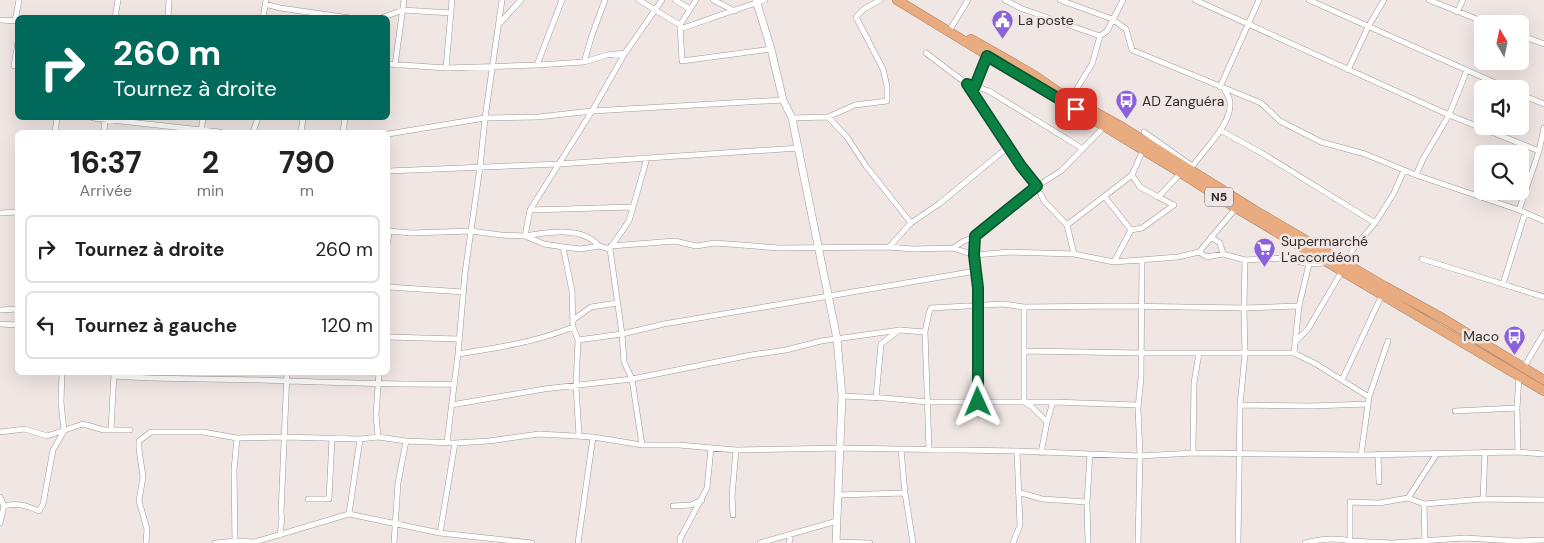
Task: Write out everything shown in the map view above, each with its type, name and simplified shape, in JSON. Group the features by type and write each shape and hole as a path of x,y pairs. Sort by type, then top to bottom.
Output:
{"highway":[{"name":"N5","path":"897,0 1143,149 1188,170 1236,208 1328,262 1345,268"},
{"name":"N5","path":"904,0 1115,123 1383,291 1442,318 1522,372 1544,391"},
{"name":"N5","path":"1522,372 1544,380"}],"street":[{"path":"17,15 19,0"},
{"path":"116,15 118,0"},
{"path":"168,15 169,0"},
{"path":"395,65 404,0"},
{"path":"446,68 452,0"},
{"path":"447,442 491,66 502,0"},
{"path":"499,24 521,0"},
{"path":"537,65 562,0"},
{"path":"584,62 605,0"},
{"path":"639,0 657,10 680,27"},
{"path":"524,236 530,210 592,111 625,53 657,10 662,0"},
{"path":"675,0 690,9"},
{"path":"696,0 680,27 682,61 772,49"},
{"path":"713,0 735,11"},
{"path":"680,27 735,11 753,1 766,0"},
{"path":"792,118 828,116 855,105 887,101 887,86 883,69 856,17 880,0"},
{"path":"951,28 968,0"},
{"path":"1005,0 1020,8 1100,36"},
{"path":"1060,0 1112,19 1126,29 1132,50 1261,103 1280,121 1315,139 1366,154 1416,175 1522,211 1544,221"},
{"path":"1071,98 1092,64 1100,36 1107,31 1123,0"},
{"path":"1195,0 1449,115 1539,150"},
{"path":"1222,88 1247,23 1259,0"},
{"path":"1310,0 1489,80"},
{"path":"1348,70 1368,27 1384,0"},
{"path":"1430,0 1474,18"},
{"path":"1457,12 1463,0"},
{"path":"753,1 772,49 784,100 792,118 837,339 842,396 836,542 870,543"},
{"path":"263,15 265,2 280,8 329,15"},
{"path":"389,15 403,10 451,13"},
{"path":"0,20 15,21"},
{"path":"1529,38 1544,44"},
{"path":"926,52 967,84 1008,147 1037,186 1044,200 1067,225 1074,254"},
{"path":"390,64 446,68 537,65 584,62 625,53"},
{"path":"975,86 987,56"},
{"path":"14,66 15,60"},
{"path":"1416,175 1449,115 1467,70"},
{"path":"967,84 989,91 1082,149"},
{"path":"1158,197 1188,170 1220,130 1230,105 1229,96 1222,88"},
{"path":"1529,98 1544,104"},
{"path":"390,134 485,118 538,117 592,111 784,100"},
{"path":"828,116 847,136 866,166 911,223"},
{"path":"120,120 194,130"},
{"path":"953,248 964,240 975,236 1037,186 1062,171 1105,126"},
{"path":"1503,284 1544,128"},
{"path":"1220,130 1265,155 1375,223"},
{"path":"1144,132 1188,170"},
{"path":"889,247 911,223 938,204 1008,147"},
{"path":"390,171 559,164 799,148"},
{"path":"1067,225 1132,175 1143,149"},
{"path":"642,445 632,379 624,362 610,248 629,221 647,158"},
{"path":"1295,342 1308,329 1345,268 1353,249 1375,223 1394,193 1404,170"},
{"path":"1131,230 1142,228 1174,205 1140,187 1132,175"},
{"path":"1105,197 1131,230"},
{"path":"530,210 632,208"},
{"path":"524,236 544,244 581,249 675,241 696,246 715,243 779,248 953,248 974,255 1011,252 1074,254 1114,262 1178,257 1199,252 1236,208"},
{"path":"0,213 15,212"},
{"path":"1114,262 1131,230"},
{"path":"390,231 412,233 471,231 524,236 541,233 572,233 593,239 599,246"},
{"path":"975,236 974,255 978,306 978,402"},
{"path":"1212,237 1220,243 1222,254"},
{"path":"562,247 572,290 573,327 578,340 576,386 579,436"},
{"path":"1199,252 1207,258 1222,254 1245,260 1284,258 1309,264 1328,262"},
{"path":"1422,259 1544,297"},
{"path":"1138,543 1140,456 1138,405 1141,378 1142,260"},
{"path":"1238,543 1240,405 1245,354 1245,260"},
{"path":"1294,353 1299,306 1309,264"},
{"path":"578,340 622,334 664,324 976,271"},
{"path":"390,287 464,292"},
{"path":"1342,380 1383,291"},
{"path":"573,320 591,307 618,302"},
{"path":"929,450 925,332 931,308 1003,304 1024,307 1142,306 1244,308 1299,306"},
{"path":"1024,307 1024,402"},
{"path":"0,310 15,309"},
{"path":"0,324 15,325"},
{"path":"458,354 529,342 573,327"},
{"path":"451,405 544,389 632,379 837,339 900,330 925,332"},
{"path":"876,398 881,344 900,330"},
{"path":"1518,452 1517,408 1522,372 1544,333"},
{"path":"390,337 460,339"},
{"path":"1361,455 1369,397 1388,340"},
{"path":"1025,351 1198,354 1294,353 1369,397"},
{"path":"1193,453 1194,383 1198,354"},
{"path":"4,506 21,504 39,511 43,504 53,450 64,431 61,408 62,375"},
{"path":"112,430 114,375"},
{"path":"120,375 152,380 259,380 377,385 454,384"},
{"path":"280,535 287,375"},
{"path":"378,375 376,414 378,437"},
{"path":"842,396 928,402 1053,402 1138,405"},
{"path":"1024,402 1031,406 1047,422"},
{"path":"1040,453 1053,402"},
{"path":"1240,405 1310,406 1368,404"},
{"path":"1455,411 1517,408"},
{"path":"0,432 25,429 47,436 83,424 104,430 130,430"},
{"path":"146,543 147,529 139,501 143,477 139,449 140,441 151,432 204,432 238,438 360,439 378,437 406,441 456,443 489,441 539,434 593,437 642,445 679,445 736,450 841,448 1140,456 1193,453 1436,455 1518,452 1544,454"},
{"path":"578,543 593,437"},
{"path":"235,542 234,470 238,438"},
{"path":"308,499 329,499 332,438"},
{"path":"349,514 360,439"},
{"path":"394,543 398,483 406,441"},
{"path":"440,532 456,443"},
{"path":"680,543 680,539 708,488 711,448"},
{"path":"733,515 732,496 736,450"},
{"path":"901,450 905,493 913,543"},
{"path":"1013,543 1020,525 1017,452"},
{"path":"1483,499 1485,452"},
{"path":"1088,543 1087,502 1090,454"},
{"path":"1378,454 1379,482"},
{"path":"1408,498 1436,455"},
{"path":"1018,492 1042,499 1087,502"},
{"path":"838,495 905,493"},
{"path":"0,497 4,506 0,523"},
{"path":"1350,541 1350,502 1379,504 1408,498 1424,504 1483,499 1544,500"},
{"path":"673,506 691,505 702,500"},
{"path":"1424,504 1425,542"},
{"path":"215,543 255,542 349,514 440,532 532,543"},
{"path":"760,543 837,521"},
{"path":"789,543 791,534"},
{"path":"1305,543 1322,539 1392,543 1465,538 1516,542 1544,540"}],"place":[{"name":"La poste","path":"1002,39"},
{"name":"AD Zanguéra","path":"1126,120"},
{"name":"Supermarché L'accordéon","path":"1265,268"},
{"name":"Maco","path":"1515,355"}],"route":[{"path":"978,402 978,288 974,255 975,236 1037,186 1021,166 967,84 975,86 987,56 1076,109"}]}
